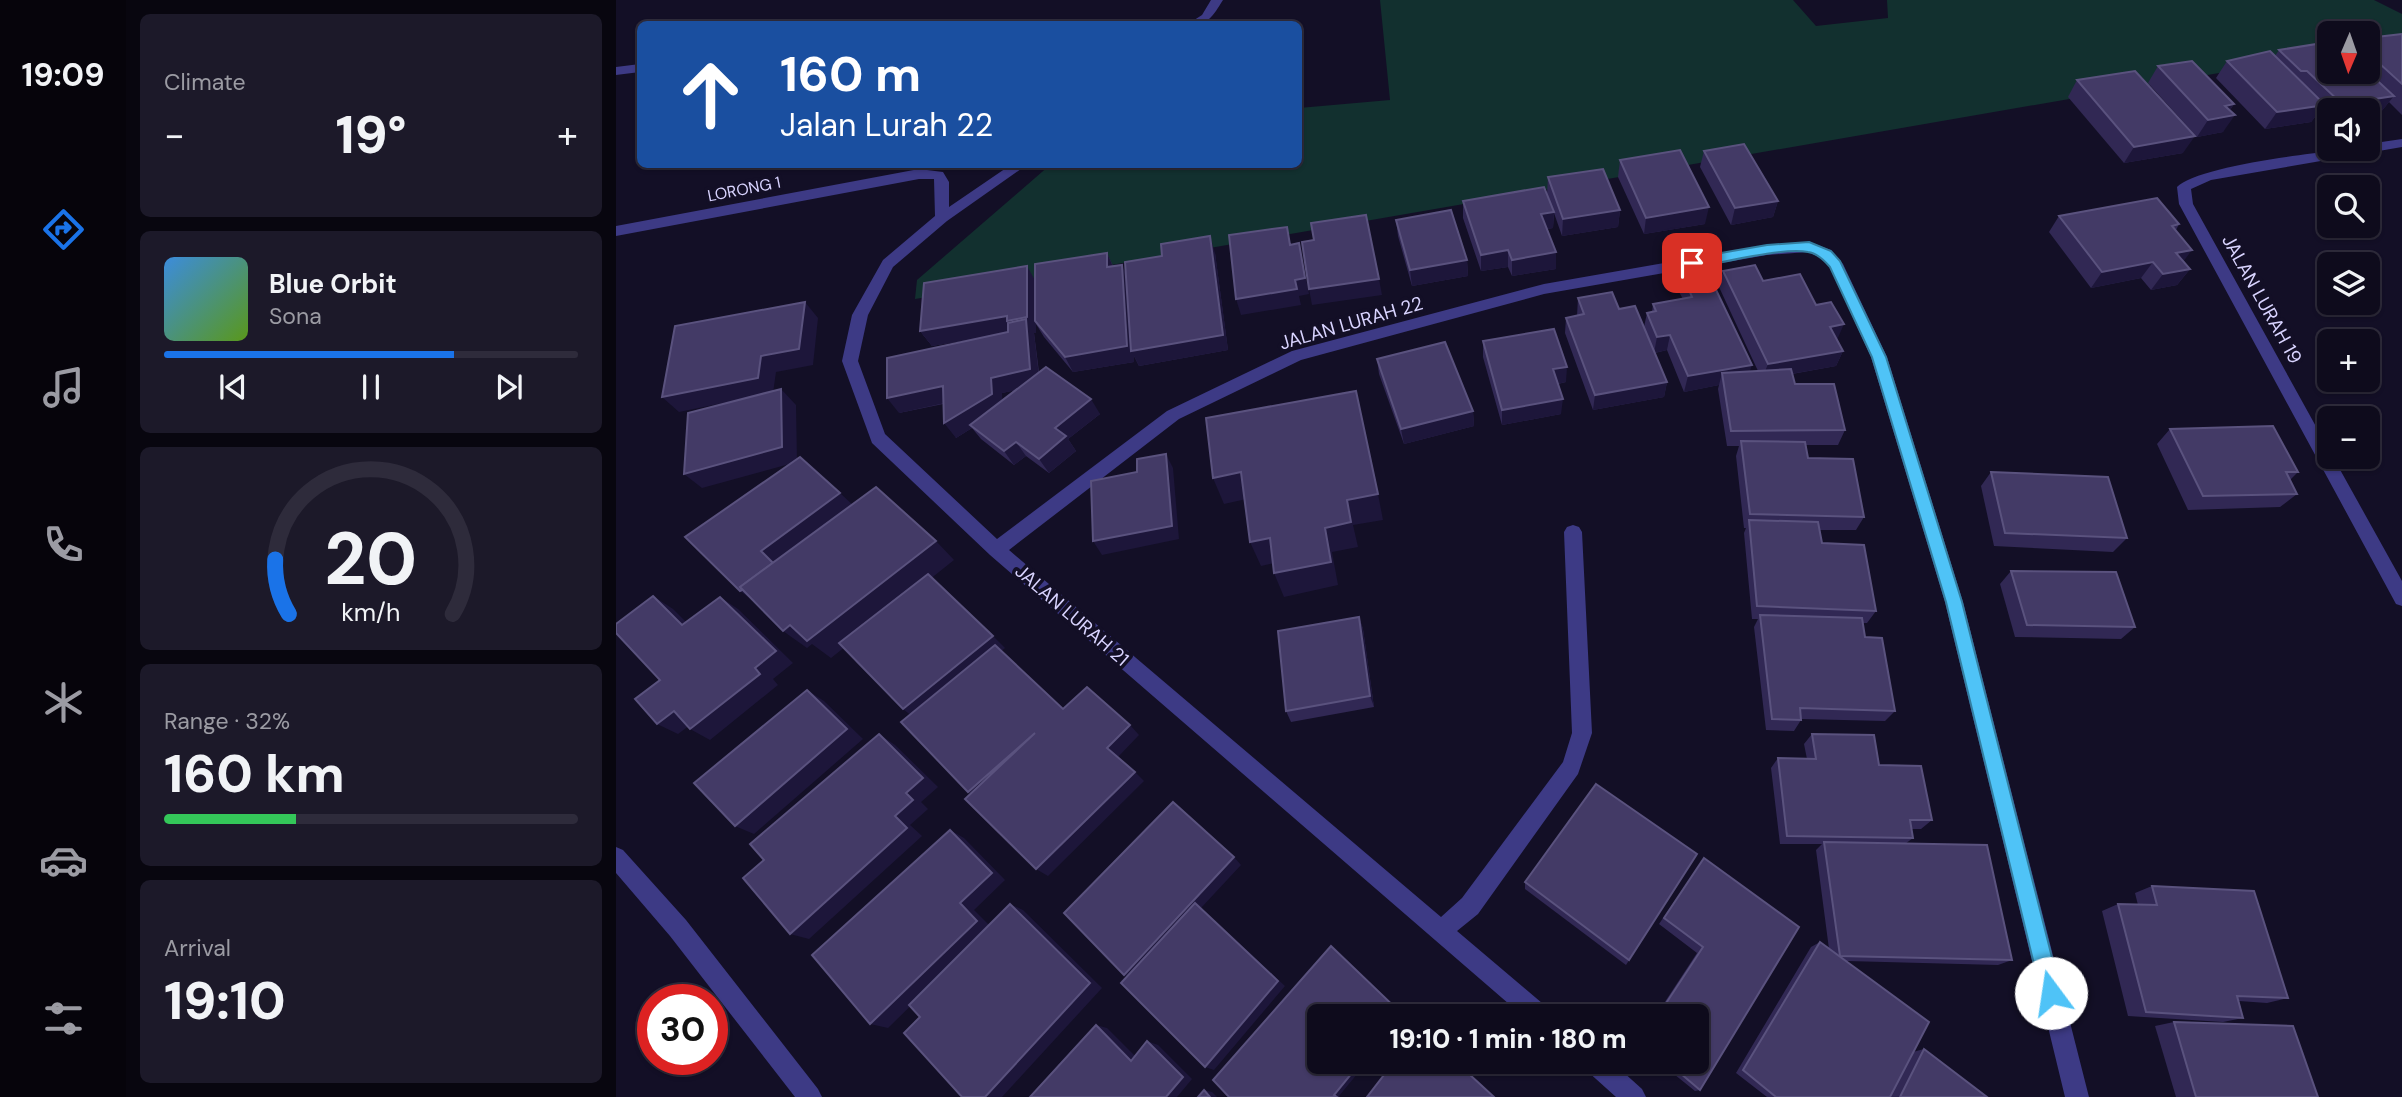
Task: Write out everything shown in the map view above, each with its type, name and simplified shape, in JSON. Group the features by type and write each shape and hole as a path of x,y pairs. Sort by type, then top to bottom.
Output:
{"street":[{"path":"1198,21 1206,16 1217,0"},
{"path":"616,71 637,68"},
{"name":"JALAN LURAH 19","path":"2402,143 2208,176 2184,187 2186,204 2402,598"},
{"name":"JALAN LURAH 21","path":"1016,168 942,218 888,264 860,315 850,361 878,438 996,550 1526,1004"},
{"name":"LORONG 1","path":"616,231 919,174 938,175 942,182 942,218"},
{"name":"JALAN LURAH 22","path":"996,550 1173,415 1297,355 1544,289 1767,250 1809,247 1826,254 1836,264 1879,357 1954,602 2077,1097"},
{"path":"1441,931 1470,906 1572,767 1582,733 1573,532"},
{"path":"616,857 678,928 810,1097"},
{"path":"1608,1074 1634,1097"}],"green space":[{"path":"1380,0 1793,0 1816,26 1888,18 1887,0 2374,0 2402,14 2402,41 2380,45 2380,21 2317,21 2317,56 915,299 917,280 1047,168 1302,168 1302,108 1390,100"}],"building":[{"path":"2402,34 2402,84 2380,64 2380,37"},
{"path":"2317,44 2317,80 2307,71 2301,71 2279,50"},
{"path":"2270,51 2318,98 2317,106 2277,112 2227,61"},
{"path":"2192,61 2234,104 2225,106 2235,115 2208,120 2158,66"},
{"path":"2135,71 2195,136 2134,147 2077,80"},
{"path":"2380,83 2394,96 2380,98 2336,98 2321,84"},
{"path":"1744,144 1778,201 1735,208 1704,151"},
{"path":"1680,150 1709,207 1646,218 1620,160"},
{"path":"1603,169 1620,210 1563,219 1548,177"},
{"path":"1544,187 1554,212 1541,214 1556,252 1512,260 1508,250 1481,255 1463,201"},
{"path":"2157,198 2179,224 2172,226 2192,250 2176,253 2190,269 2163,274 2153,262 2102,272 2059,216"},
{"path":"1451,210 1467,260 1410,270 1396,220"},
{"path":"1366,215 1379,279 1309,289 1302,242 1314,240 1311,223"},
{"path":"1287,227 1290,245 1299,243 1305,278 1295,280 1297,289 1236,299 1229,235"},
{"path":"1210,236 1223,335 1131,351 1125,262 1162,256 1161,244"},
{"path":"1107,253 1107,267 1122,265 1127,346 1065,357 1035,321 1035,264"},
{"path":"1755,265 1763,281 1800,274 1816,305 1831,302 1844,324 1830,327 1843,351 1768,364 1723,271"},
{"path":"1027,266 1027,317 1007,321 1007,316 920,331 924,283"},
{"path":"1707,271 1752,365 1688,376 1670,335 1657,337 1647,313 1656,311 1653,304 1692,297 1683,275"},
{"path":"1612,292 1619,309 1635,306 1667,382 1595,395 1566,318 1584,314 1578,298"},
{"path":"805,302 799,349 761,356 758,378 662,397 675,326"},
{"path":"1026,319 1030,369 991,378 992,394 944,423 943,386 887,398 887,358 1008,332 1008,323"},
{"path":"1554,329 1567,367 1553,369 1563,399 1502,410 1483,341"},
{"path":"1445,342 1473,411 1401,429 1377,359"},
{"path":"1046,367 1091,399 1055,428 1066,436 1039,459 1016,442 1004,451 970,425"},
{"path":"1791,369 1795,384 1834,384 1845,430 1731,431 1722,373"},
{"path":"781,389 782,447 684,474 688,413"},
{"path":"1356,391 1378,494 1347,500 1351,522 1325,528 1331,562 1274,573 1270,538 1250,542 1241,472 1213,478 1206,418"},
{"path":"2273,426 2298,472 2286,472 2297,494 2203,496 2170,429"},
{"path":"1741,441 1805,442 1808,458 1853,459 1864,517 1750,514"},
{"path":"1166,454 1172,526 1093,541 1091,481 1137,472 1137,459"},
{"path":"800,457 840,493 761,551 773,563 740,587 740,591 685,537"},
{"path":"1991,472 2108,477 2127,538 2005,533"},
{"path":"876,487 936,541 807,641 790,625 783,631 740,587"},
{"path":"1749,520 1818,522 1822,543 1864,545 1876,611 1757,606"},
{"path":"2011,571 2116,572 2135,627 2027,625"},
{"path":"928,574 993,636 903,709 839,643"},
{"path":"653,596 682,625 720,597 776,651 755,668 760,674 690,729 674,711 657,724 635,699 660,680 616,633 616,624"},
{"path":"1760,615 1862,618 1865,637 1882,638 1895,711 1800,708 1801,720 1772,719"},
{"path":"1359,617 1370,696 1286,711 1278,631"},
{"path":"995,645 1063,709 1087,687 1130,725 1107,748 1135,772 1036,869 965,799 1035,733 968,792 901,722"},
{"path":"807,690 847,729 735,826 694,783"},
{"path":"879,734 923,778 906,793 913,800 895,816 907,828 790,934 743,878 764,860 750,844"},
{"path":"1812,734 1874,735 1879,765 1921,766 1932,820 1910,820 1913,838 1787,836 1778,758 1816,759"},
{"path":"1596,784 1697,854 1629,960 1525,882"},
{"path":"1173,802 1234,857 1124,975 1064,913"},
{"path":"950,830 992,873 960,903 977,921 870,1024 812,955"},
{"path":"1824,842 1987,845 2012,960 1840,956"},
{"path":"1704,858 1799,927 1700,1090 1681,1074 1709,1074 1709,1004 1666,1004 1703,947 1664,918"},
{"path":"2152,886 2254,891 2288,998 2237,996 2243,1018 2146,1012 2118,904 2157,905"},
{"path":"1195,903 1278,981 1205,1067 1121,983"},
{"path":"1010,904 1090,983 985,1097 962,1097 904,1033 920,1017 909,1005"},
{"path":"1820,942 1929,1022 1890,1097 1776,1097 1743,1070"},
{"path":"1331,946 1392,1004 1307,1004 1307,1074 1351,1074 1334,1095 1337,1097 1229,1097 1213,1080"},
{"path":"2174,1022 2293,1026 2318,1097 2196,1097"},
{"path":"1096,1025 1131,1061 1147,1041 1183,1077 1166,1097 1030,1097"},
{"path":"1924,1049 1987,1097 1900,1097"},
{"path":"1385,1074 1469,1074 1494,1097 1367,1097"},
{"path":"1204,1090 1210,1097 1198,1097"}],"route":[{"path":"1692,263 1767,250 1809,247 1826,254 1836,264 1879,357 1954,602 2051,993"}]}
